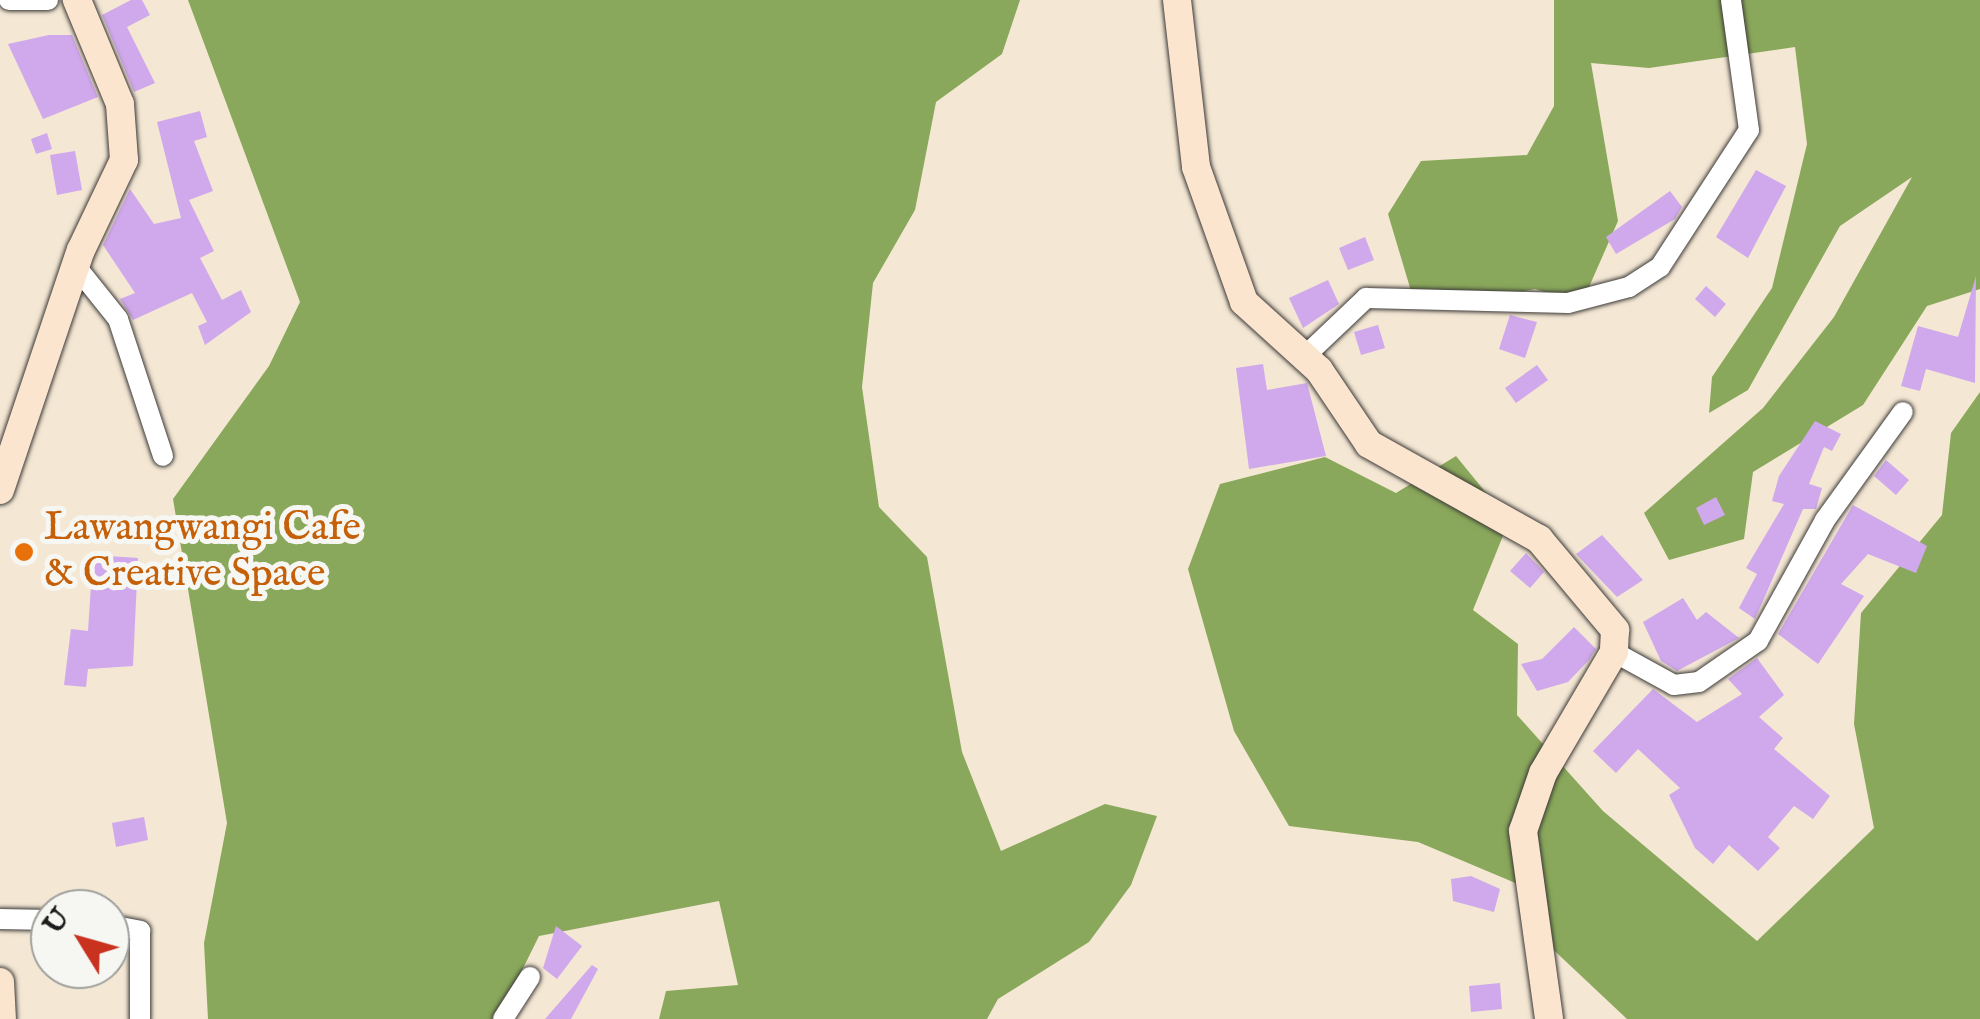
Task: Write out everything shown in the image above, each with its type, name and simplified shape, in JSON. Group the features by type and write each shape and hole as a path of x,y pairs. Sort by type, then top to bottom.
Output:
{"street":[{"path":"8,0 48,0"},
{"path":"0,490 78,268 124,160 120,104 77,0"},
{"path":"1177,0 1189,130 1230,276 1260,322 1306,355 1369,444 1491,507 1576,573 1610,619 1614,652 1543,773 1523,831 1549,1019"},
{"path":"1306,355 1366,298 1568,302 1630,287 1660,267 1749,130 1731,0"},
{"path":"78,268 118,319 163,456"},
{"path":"1614,652 1674,685 1699,682 1758,641 1825,520 1903,412"},
{"path":"0,919 30,920"},
{"path":"130,929 140,931 140,1019"},
{"path":"503,1019 530,977"},
{"path":"0,982 2,1019"}],"green space":[{"path":"188,0 1020,0 1002,54 936,102 915,210 873,283 862,387 879,507 927,557 962,752 1001,851 1105,804 1157,816 1131,885 1089,942 998,999 987,1019 659,1019 666,991 738,985 719,901 539,936 498,1019 208,1019 204,943 227,823 173,499 269,366 300,302"},
{"path":"1554,0 1980,0 1980,289 1927,306 1863,405 1753,472 1744,539 1669,560 1644,513 1763,408 1834,317 1912,177 1840,226 1748,390 1709,413 1712,377 1772,288 1807,144 1795,47 1649,68 1591,63 1618,221 1582,303 1535,289 1473,302 1411,291 1388,214 1421,161 1527,155 1554,106"},
{"path":"1980,392 1980,1019 1627,1019 1542,939 1525,887 1418,842 1289,826 1234,731 1188,569 1220,484 1325,457 1396,493 1456,456 1509,521 1473,610 1518,644 1517,715 1603,811 1757,941 1874,828 1854,724 1861,613 1942,515 1951,433"}],"building":[{"path":"131,0 142,0 150,15 127,27 155,83 134,92 102,15"},
{"path":"49,35 72,35 98,97 43,119 8,44"},
{"path":"200,111 207,137 194,141 213,191 189,200 214,251 200,258 222,300 241,290 251,312 205,345 198,326 207,322 192,293 133,320 120,299 135,293 103,245 130,189 154,224 181,218 157,122"},
{"path":"47,133 52,149 36,154 31,139"},
{"path":"75,151 82,190 57,195 50,155"},
{"path":"1756,170 1786,186 1748,258 1716,237"},
{"path":"1670,191 1682,207 1675,219 1616,254 1606,237"},
{"path":"1365,237 1374,260 1348,270 1339,248"},
{"path":"1976,276 1975,383 1926,369 1920,391 1901,386 1918,326 1958,337"},
{"path":"1328,280 1339,304 1303,328 1289,298"},
{"path":"1706,286 1726,304 1715,317 1695,299"},
{"path":"1510,315 1537,322 1525,358 1499,349"},
{"path":"1378,325 1385,348 1361,355 1354,332"},
{"path":"1263,364 1267,390 1307,383 1326,456 1249,469 1236,368"},
{"path":"1537,365 1548,380 1516,403 1505,388"},
{"path":"1815,421 1841,434 1832,451 1824,447 1809,484 1822,488 1816,509 1803,509 1755,619 1739,608 1757,574 1746,568 1784,504 1772,501 1779,476"},
{"path":"1886,460 1909,480 1896,495 1874,476"},
{"path":"1716,497 1725,515 1704,525 1696,508"},
{"path":"1853,505 1927,546 1916,573 1868,554 1841,584 1864,596 1818,664 1778,634"},
{"path":"1602,535 1643,580 1617,597 1576,554"},
{"path":"1526,553 1544,572 1530,588 1510,571"},
{"path":"93,555 138,558 133,666 88,669 86,687 64,685 71,629 88,631"},
{"path":"1683,598 1697,620 1706,612 1739,638 1677,671 1661,661 1643,622"},
{"path":"1574,627 1596,649 1568,682 1537,691 1521,664 1542,659"},
{"path":"1757,658 1784,695 1759,717 1783,738 1774,749 1830,796 1813,819 1794,806 1768,837 1780,848 1758,871 1729,845 1713,864 1695,848 1669,795 1680,788 1638,749 1616,773 1593,751 1653,689 1697,722 1742,694 1728,679"},
{"path":"144,817 148,840 116,847 112,823"},
{"path":"1471,876 1500,889 1494,912 1453,901 1451,879"},
{"path":"556,926 582,946 557,979 543,968"},
{"path":"592,965 598,969 571,1019 545,1019"},
{"path":"1500,983 1502,1009 1471,1012 1469,986"}],"place":[{"name":"Lawangwangi Cafe & Creative Space","path":"24,552"}]}
